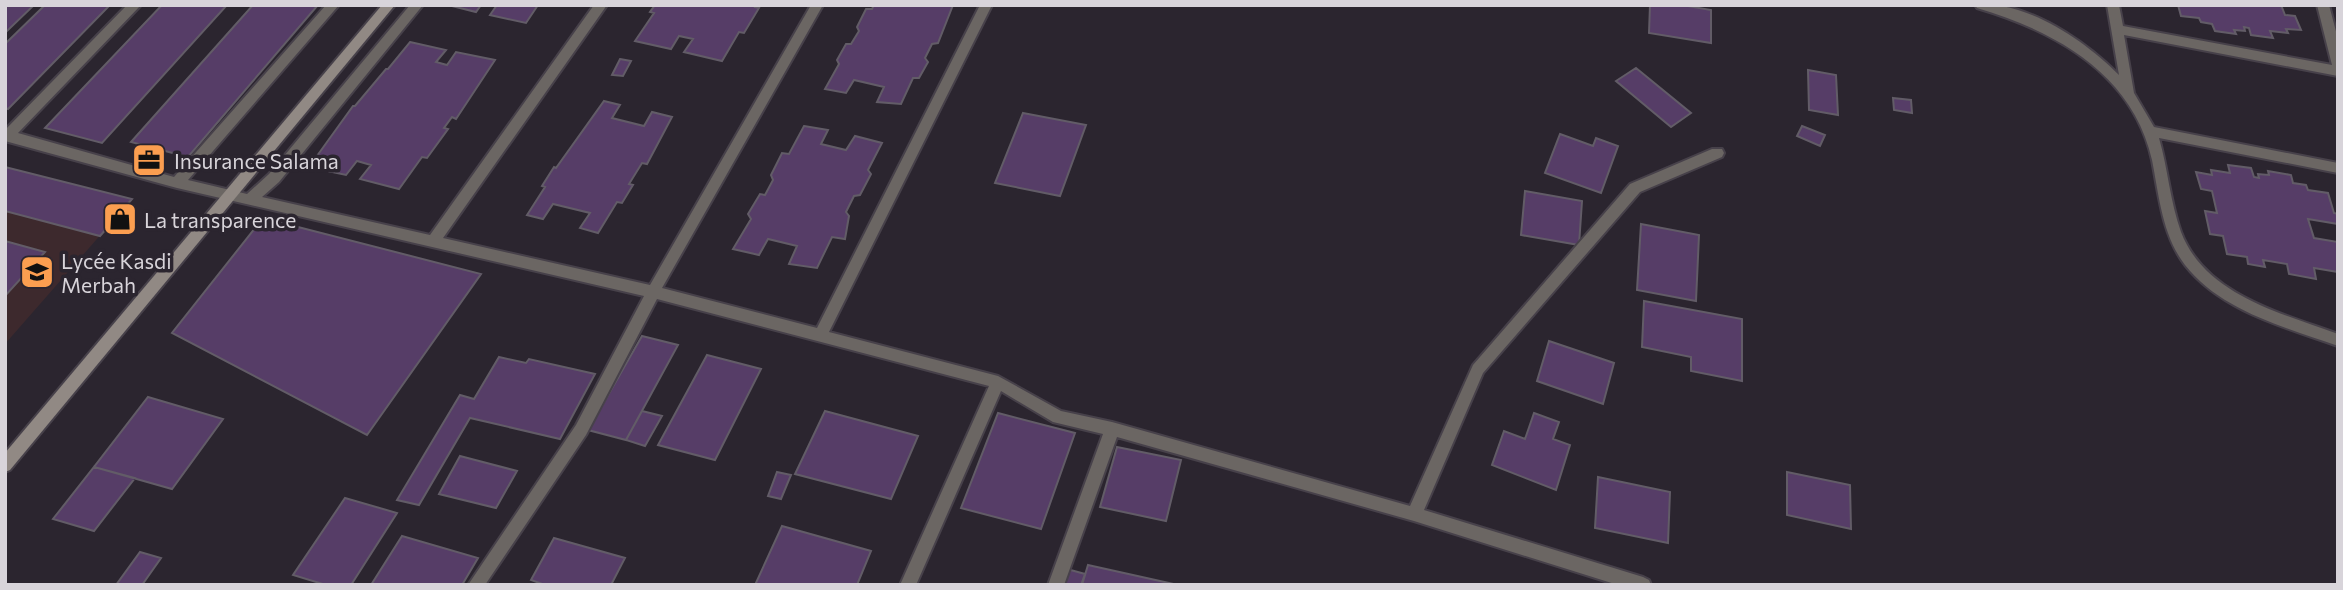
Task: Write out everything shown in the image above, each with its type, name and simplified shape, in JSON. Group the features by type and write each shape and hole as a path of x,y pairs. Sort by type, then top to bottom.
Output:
{"main road":[{"path":"5,465 389,5"}],"street":[{"path":"135,5 6,136 177,183 653,292 998,382 1058,416 1414,514 1643,585"},
{"path":"177,183 333,5"},
{"path":"249,200 274,178 417,5"},
{"path":"433,242 601,5"},
{"path":"476,585 582,430 653,292 817,5"},
{"path":"821,334 986,5"},
{"path":"1981,5 2022,16 2083,51 2114,79 2128,96 2150,131 2176,234 2188,258 2206,279 2228,295 2251,306 2338,340"},
{"path":"2113,5 2128,96"},
{"path":"2323,5 2338,65"},
{"path":"2117,29 2338,71"},
{"path":"2150,131 2338,169"},
{"path":"1414,514 1478,369 1635,188 1717,153"},
{"path":"908,585 998,382"},
{"path":"1056,585 1112,429"}],"shaded area":[{"name":"Lycée Kasdi Merbah","path":"5,167 132,199 5,344"}],"building":[{"path":"5,5 34,5 5,33"},
{"path":"45,5 110,5 8,109 5,108 5,44"},
{"path":"162,5 227,5 102,143 45,128"},
{"path":"253,5 318,5 188,157 131,142"},
{"path":"448,5 481,5 476,12"},
{"path":"497,5 538,5 526,23 490,15"},
{"path":"655,5 756,5 755,7 759,8 744,33 739,32 722,61 684,52 693,39 679,36 671,49 635,41 654,13 650,12"},
{"path":"874,5 953,5 938,43 932,44 925,58 928,62 919,78 913,78 901,104 877,102 884,87 854,80 846,93 825,89 839,64 837,60 846,44 851,44 859,31 857,27 866,9 872,9"},
{"path":"1650,5 1682,5 1711,10 1711,43 1649,33"},
{"path":"2178,5 2281,5 2285,15 2295,16 2301,30 2286,29 2288,33 2270,31 2273,38 2251,35 2249,28 2244,27 2245,31 2234,30 2236,34 2215,31 2212,24 2201,22 2199,18 2181,16"},
{"path":"410,42 446,50 436,62 447,65 456,52 495,60 456,119 452,117 444,128 448,129 427,158 422,157 399,189 360,179 371,165 357,161 346,175 309,167 353,106"},
{"path":"620,59 631,61 623,76 612,75"},
{"path":"1636,68 1691,113 1671,127 1616,81"},
{"path":"1808,70 1836,75 1838,115 1809,110"},
{"path":"1893,98 1911,100 1912,113 1894,110"},
{"path":"604,101 620,105 612,118 644,126 652,112 672,117 647,164 642,163 629,184 633,185 622,203 617,202 598,233 580,228 590,213 553,204 543,219 527,215 554,167 556,168"},
{"path":"1023,113 1086,125 1060,196 995,183"},
{"path":"804,126 828,130 821,144 846,150 855,136 882,143 868,170 871,174 860,195 854,196 846,212 849,216 845,239 832,237 817,268 789,264 797,246 768,239 759,255 733,249 751,219 748,214 760,194 765,195 773,180 771,175 782,153 789,154"},
{"path":"1802,126 1825,135 1820,146 1797,136"},
{"path":"1560,134 1593,146 1596,138 1618,146 1601,193 1545,173"},
{"path":"2228,165 2251,168 2254,177 2259,178 2258,174 2269,175 2268,171 2291,175 2293,183 2306,185 2308,190 2328,193 2334,213 2338,214 2338,224 2308,219 2314,238 2338,242 2338,272 2314,268 2316,279 2289,274 2287,264 2263,260 2265,267 2248,264 2247,257 2227,254 2223,236 2210,234 2205,211 2217,213 2212,191 2201,189 2196,172 2212,175 2211,170 2230,173"},
{"path":"5,167 132,199 100,236 5,211"},
{"path":"1525,191 1582,201 1579,245 1521,235"},
{"path":"263,218 481,274 367,435 172,333"},
{"path":"1641,224 1699,235 1696,301 1637,290"},
{"path":"5,241 45,252 5,296"},
{"path":"1644,301 1742,319 1742,381 1691,371 1691,357 1642,347"},
{"path":"642,336 678,345 626,440 588,430"},
{"path":"1549,341 1614,363 1603,404 1537,381"},
{"path":"707,355 761,369 715,460 658,445"},
{"path":"499,357 526,363 529,359 595,374 560,439 470,418 419,505 397,500 460,395 474,399"},
{"path":"148,397 223,419 172,489 94,467"},
{"path":"642,411 662,416 645,446 626,440"},
{"path":"825,411 918,436 891,499 795,474"},
{"path":"998,413 1075,433 1041,529 961,508"},
{"path":"1534,413 1559,422 1553,439 1570,445 1556,490 1492,465 1504,431 1525,439"},
{"path":"1117,447 1181,460 1166,521 1100,507"},
{"path":"460,456 517,471 496,508 439,494"},
{"path":"94,467 135,478 94,531 53,519"},
{"path":"777,472 791,475 781,499 768,496"},
{"path":"1787,472 1850,485 1851,529 1787,515"},
{"path":"1598,477 1670,492 1668,543 1595,528"},
{"path":"345,498 397,513 351,585 326,585 293,575"},
{"path":"782,526 871,551 857,585 755,585"},
{"path":"402,536 478,558 462,585 371,585"},
{"path":"554,538 625,558 611,585 545,585 531,580"},
{"path":"140,552 161,558 142,585 116,585"},
{"path":"1088,565 1178,585 1082,585"},
{"path":"1067,569 1085,574 1081,585 1061,585"}],"place":[{"name":"Insurance Salama","path":"149,160"},
{"name":"La transparence","path":"120,219"},
{"name":"Lycée Kasdi Merbah","path":"37,272"}]}
